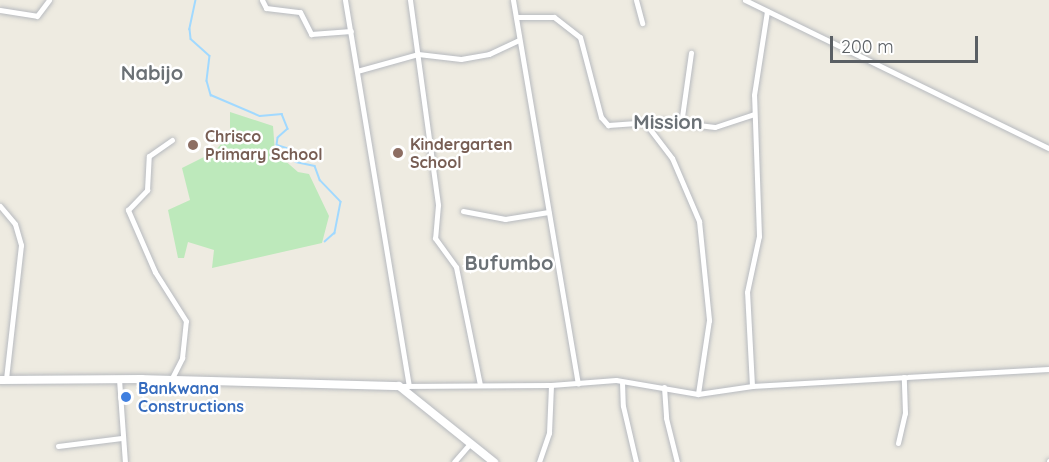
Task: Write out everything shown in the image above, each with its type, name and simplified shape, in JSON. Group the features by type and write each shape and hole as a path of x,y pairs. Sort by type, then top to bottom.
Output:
{"street":[{"path":"0,10 38,16 49,0"},
{"path":"262,0 266,8 300,12 311,34 351,32"},
{"path":"345,0 409,386"},
{"path":"410,0 438,205 435,238 456,267 480,385"},
{"path":"513,0 578,384"},
{"path":"636,0 642,23"},
{"path":"745,0 1049,148"},
{"path":"752,386 747,292 759,236 754,114 767,11"},
{"path":"516,17 545,15 563,23 584,44 604,121 608,125 722,126 754,114"},
{"path":"357,71 418,54 461,59 498,51 519,40"},
{"path":"681,124 691,53"},
{"path":"646,124 672,158 699,221 709,320 698,394"},
{"path":"171,380 182,358 186,321 154,272 128,210 147,190 149,156 172,140"},
{"path":"0,206 15,224 21,245 3,380 119,379 399,386 622,382 698,394 752,386 1049,369"},
{"path":"463,211 505,219 549,212"},
{"path":"898,443 905,413 903,377"},
{"path":"119,379 121,438 125,462"},
{"path":"622,382 622,406 636,462"},
{"path":"539,462 549,433 551,385"},
{"path":"399,386 469,446 494,462"},
{"path":"664,387 665,412 677,462"},
{"path":"58,446 121,438"},
{"path":"454,462 469,446"}],"green space":[{"path":"230,112 273,126 275,152 298,172 309,174 329,216 322,243 212,268 214,250 188,242 184,258 178,258 168,210 190,200 182,168 214,152 230,134"}],"waterway":[{"path":"196,0 190,29 191,39 210,56 207,81 211,95 260,116 282,114 288,129 278,138 277,145 293,150 297,154 296,162 315,166 320,180 341,202 335,233 325,242"}],"place":[{"name":"Chrisco Primary School","path":"193,145"},
{"name":"Kindergarten School","path":"398,153"},
{"name":"Bankwana Constructions","path":"126,397"}],"district":[{"name":"Nabijo","path":"152,72"},
{"name":"Mission","path":"668,121"},
{"name":"Bufumbo","path":"509,262"}]}
